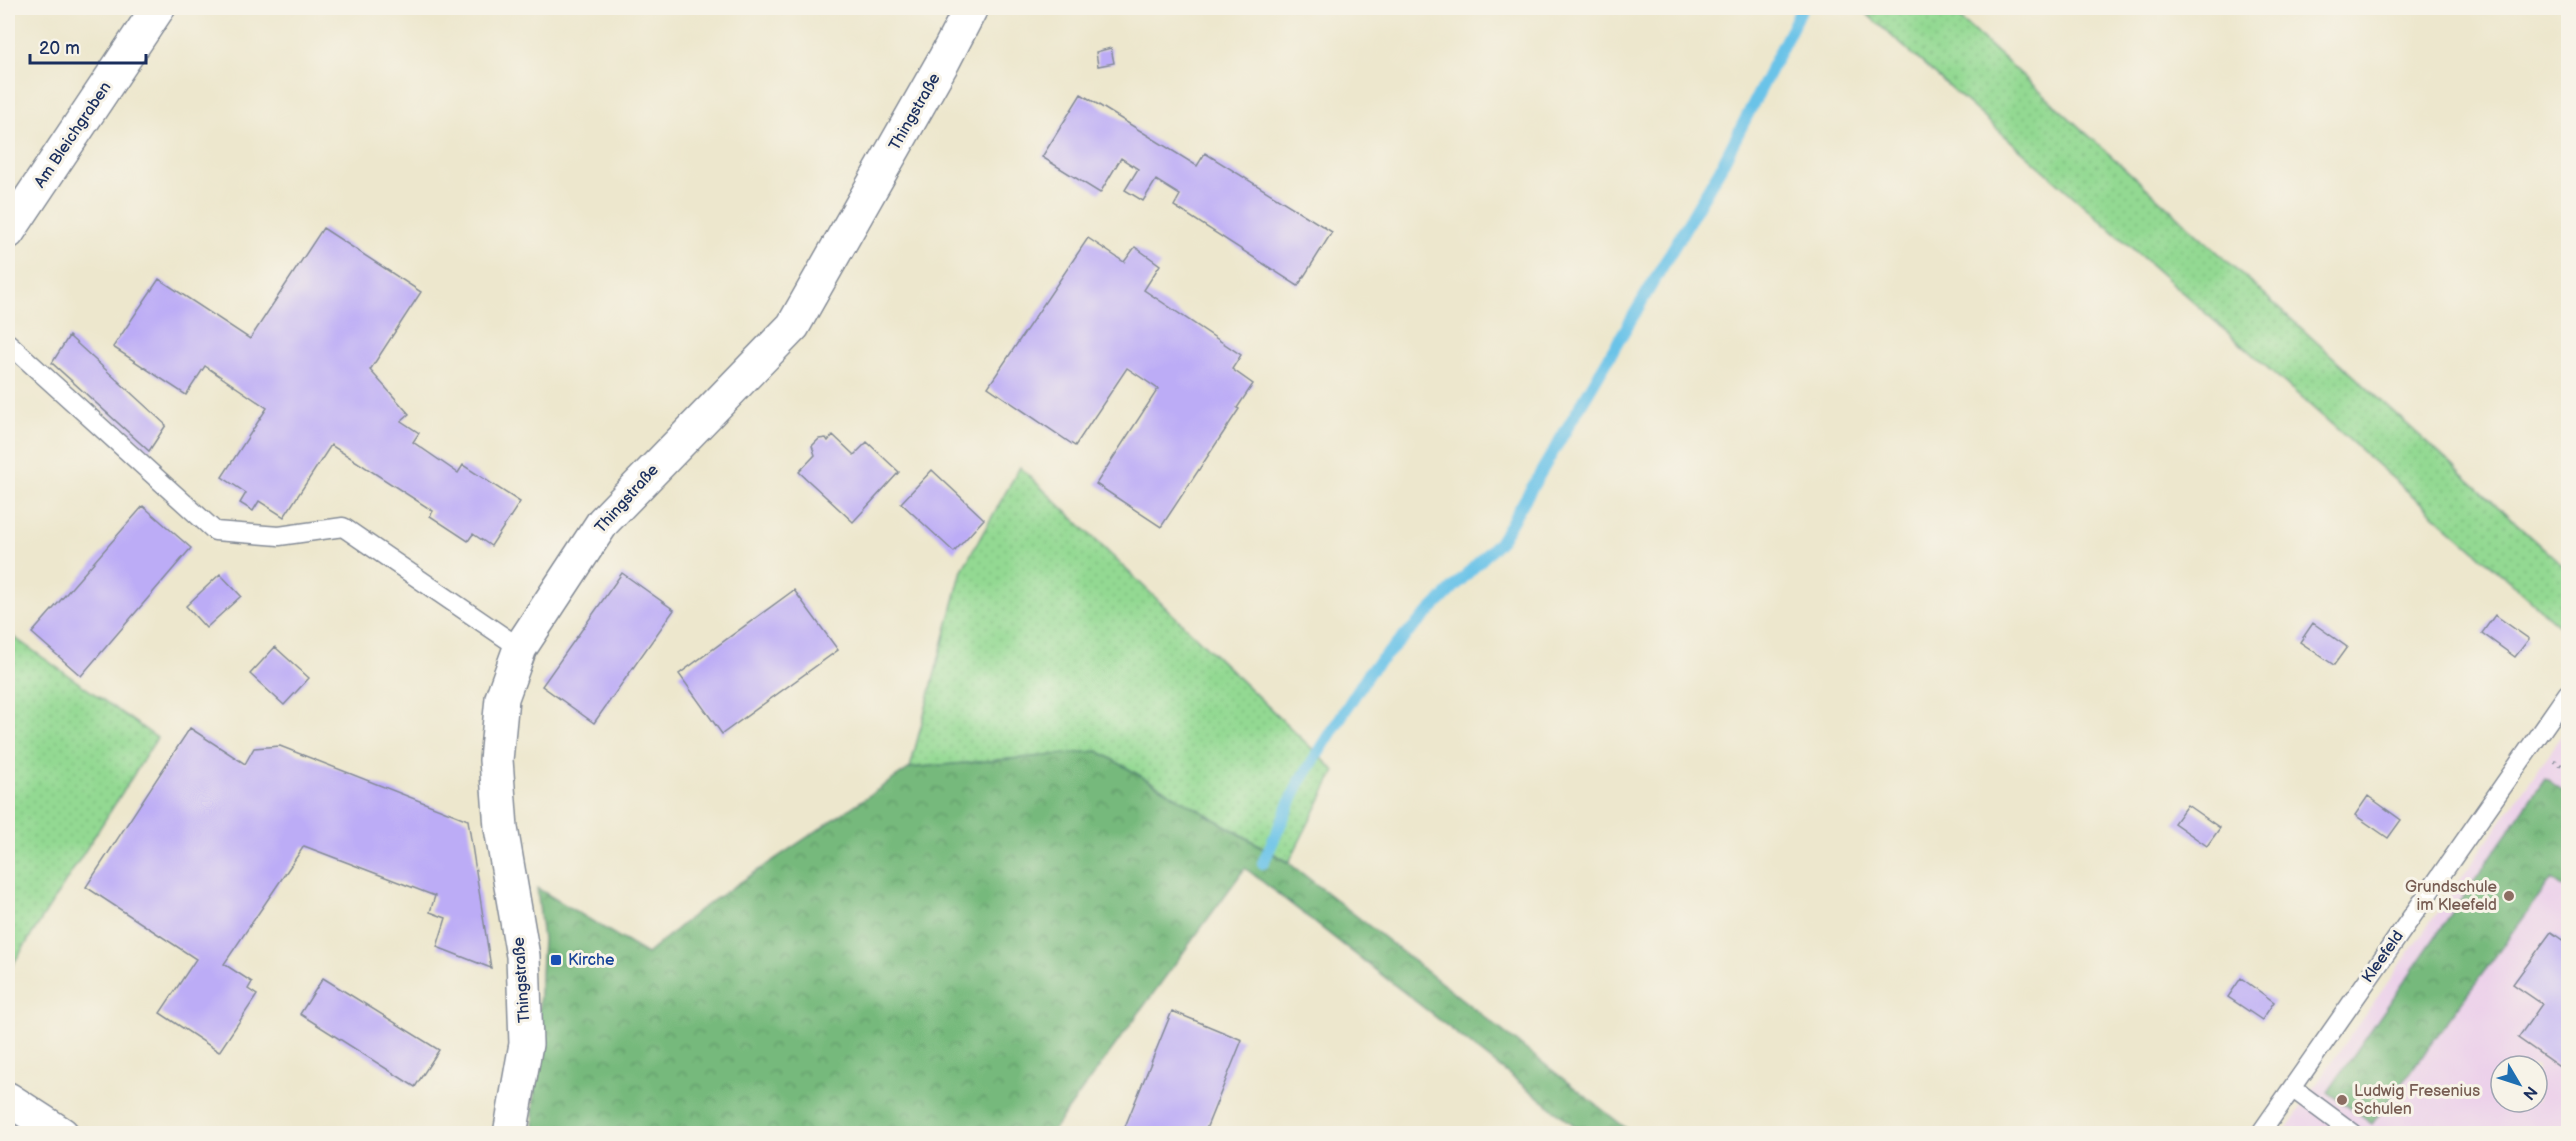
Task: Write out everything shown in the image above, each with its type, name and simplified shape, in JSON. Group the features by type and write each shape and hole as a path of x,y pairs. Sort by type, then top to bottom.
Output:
{"street":[{"name":"Am Bleichgraben","path":"8,232 158,8"},
{"name":"Thingstraße","path":"510,1134 526,1044 523,956 501,828 496,760 502,698 520,648 603,522 793,326 944,60 971,8"},
{"path":"8,1099 62,1134"}],"lane":[{"path":"8,343 215,531 279,536 343,527 520,648"},
{"name":"Kleefeld","path":"2260,1134 2568,693"},
{"path":"2292,1088 2354,1134"}],"shaded area":[{"name":"Grundschule im Kleefeld","path":"2568,727 2568,1133 2283,1134 2328,1067"}],"green space":[{"path":"1860,8 1948,8 2568,570 2568,633"},
{"path":"1020,467 1335,771 1289,862 1098,751 910,768 962,570"},
{"path":"8,633 157,738 8,972"},
{"path":"1098,751 1289,863 1632,1133 1584,1133 1245,868 1051,1133 535,1134 533,1112 543,940 537,888 647,954 699,910 910,768"},
{"path":"2545,778 2565,792 2568,788 2568,891 2552,879 2372,1124 2328,1092"}],"building":[{"path":"1111,48 1114,63 1098,66 1096,52"},
{"path":"1081,94 1197,166 1205,153 1332,232 1298,286 1174,206 1180,195 1156,180 1143,201 1125,190 1138,169 1121,158 1100,193 1042,157"},
{"path":"323,228 421,292 370,370 409,414 401,421 419,433 413,442 458,473 463,465 520,502 491,546 473,534 468,541 430,516 433,511 331,445 284,517 259,501 253,511 240,503 246,493 222,477 267,408 205,366 186,395 113,347 159,279 250,339"},
{"path":"1088,238 1124,262 1135,247 1160,265 1144,290 1241,355 1232,369 1253,384 1161,527 1096,484 1158,389 1127,368 1075,446 988,387"},
{"path":"69,336 166,425 149,451 52,363"},
{"path":"833,435 854,455 867,442 899,472 853,522 799,472 815,455 812,446 819,439 826,438 828,441"},
{"path":"932,470 984,519 954,552 901,503"},
{"path":"143,506 191,548 81,676 32,633"},
{"path":"622,573 674,610 594,723 542,686"},
{"path":"220,574 241,596 206,628 186,606"},
{"path":"794,590 838,650 722,734 679,674"},
{"path":"2495,615 2529,639 2515,657 2482,633"},
{"path":"2313,623 2347,647 2334,665 2300,642"},
{"path":"275,647 309,678 284,705 250,674"},
{"path":"190,728 245,764 254,748 280,746 468,820 491,968 437,947 446,918 430,912 435,896 304,846 224,964 252,982 248,989 257,995 219,1052 160,1013 196,959 86,887"},
{"path":"2368,796 2401,820 2388,838 2355,815"},
{"path":"2187,805 2220,828 2207,846 2174,823"},
{"path":"2551,932 2568,944 2568,1073 2549,1060 2549,1054 2541,1054 2518,1038 2542,1004 2513,984"},
{"path":"323,978 439,1050 415,1087 300,1014"},
{"path":"2241,978 2274,1002 2262,1020 2228,997"},
{"path":"1172,1011 1242,1040 1204,1134 1122,1134"}],"waterway":[{"path":"1263,863 1298,785 1370,671 1501,540 1720,169 1802,8"}],"place":[{"name":"Grundschule im Kleefeld","path":"2509,896"},
{"name":"Kirche","path":"556,960"},
{"name":"Ludwig Fresenius Schulen","path":"2342,1100"}]}
